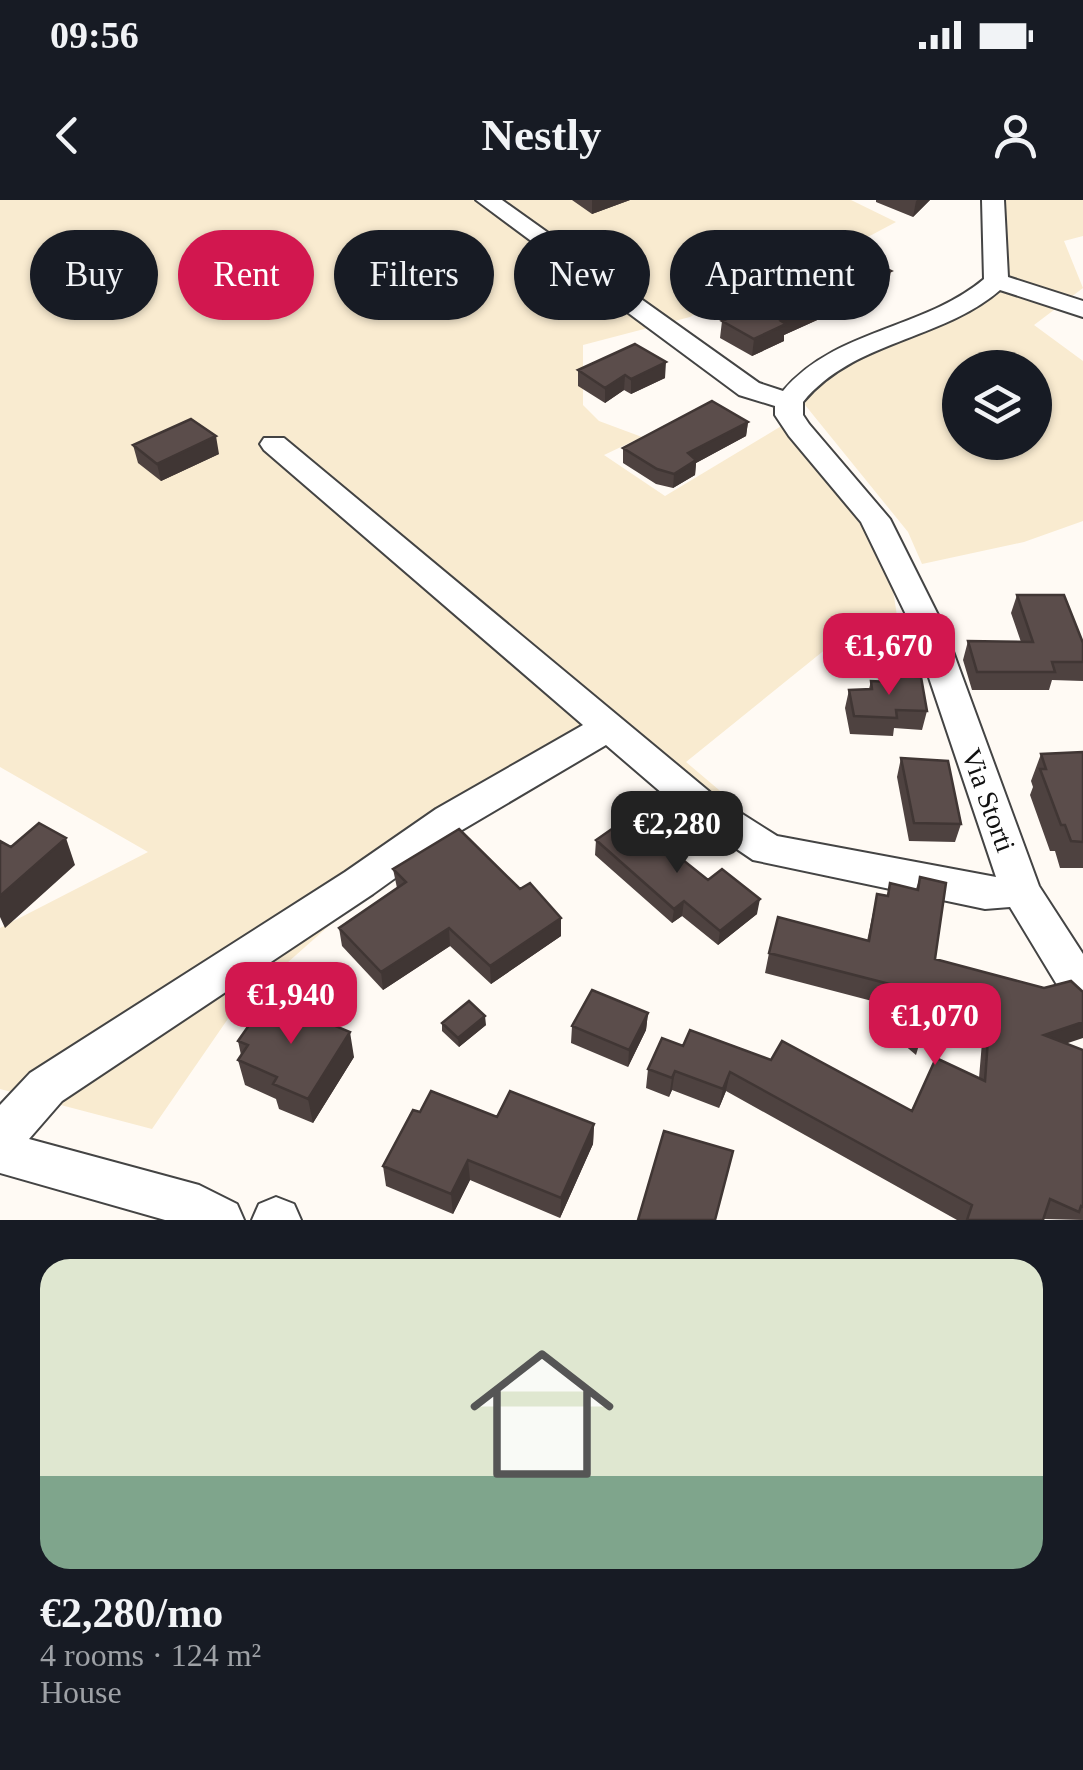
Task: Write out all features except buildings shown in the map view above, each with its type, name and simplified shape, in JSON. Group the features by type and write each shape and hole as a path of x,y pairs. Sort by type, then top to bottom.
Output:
{"street":[{"path":"487,200 749,389 789,401 800,384 818,371 843,357 954,314 996,281"},
{"path":"992,200 996,281"},
{"path":"996,281 1083,309"},
{"name":"Via Storti","path":"789,401 789,415 799,430 875,519 928,627 1021,891 1083,990"},
{"path":"274,444 704,808 767,849 984,893 1021,891"},
{"path":"220,1220 199,1208 0,1152 15,1121 46,1087 394,857 575,744 611,728"}],"shaded area":[{"path":"0,200 851,200 896,222 881,230 670,230 670,320 679,320 583,345 583,405 599,421 642,437 604,455 665,496 783,425 872,537 893,590 898,622 842,636 686,762 732,801 669,773 620,740 419,846 234,1010 152,1129 0,1089 0,928 148,852 0,767"},
{"path":"1004,200 1083,200 1083,236 1064,241 1083,288 1034,325 1083,361 1083,521 1024,542 922,564 908,532 801,400 839,362 975,307 1002,285"}]}
